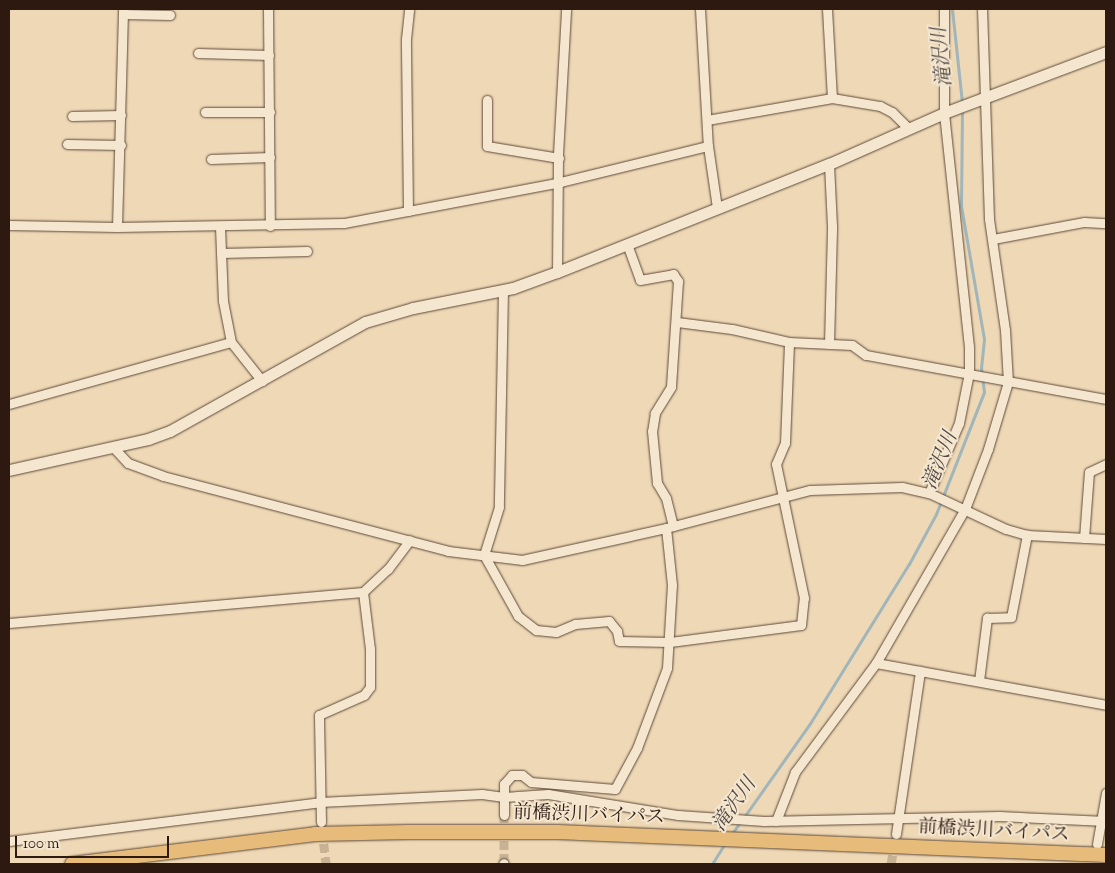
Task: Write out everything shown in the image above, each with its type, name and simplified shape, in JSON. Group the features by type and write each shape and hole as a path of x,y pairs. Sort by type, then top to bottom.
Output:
{"highway":[{"name":"前橋渋川バイパス","path":"72,864 315,834 557,832 1055,854 1102,850"},
{"path":"1055,854 1106,862"},
{"path":"101,864 135,855"}],"street":[{"path":"268,9 270,226"},
{"path":"408,211 406,39 409,9"},
{"path":"557,272 559,158 566,9"},
{"path":"700,9 708,146 717,208"},
{"path":"828,9 832,98"},
{"path":"932,494 959,423 971,373 944,113 944,9"},
{"path":"776,821 795,772 876,663 961,507 988,448 1008,382 993,239 989,218 982,9"},
{"path":"117,227 121,145 123,11 170,15"},
{"path":"9,470 170,431 365,322 413,308 503,290 557,272 829,164 944,113 984,100 1106,52"},
{"path":"198,53 269,55"},
{"path":"707,120 832,98 880,106 892,112 908,128"},
{"path":"487,100 487,146 559,158"},
{"path":"205,112 270,112"},
{"path":"72,116 121,115"},
{"path":"67,144 121,145"},
{"path":"9,225 117,227 270,226 344,223 560,182 708,146"},
{"path":"211,159 270,157"},
{"path":"829,164 832,226 829,344"},
{"path":"993,239 1084,222 1106,223"},
{"path":"220,226 223,301 231,342 262,381"},
{"path":"504,815 504,784 507,778 516,774 531,782 615,788 637,748 667,668 670,642 667,636 672,586 670,527 666,498 657,483 652,431 655,412 671,387 677,322 678,281 673,274 640,280 628,244"},
{"path":"221,253 307,251"},
{"path":"503,290 499,507 484,555 518,616 536,630 556,632 575,624 609,621 617,631 619,641 670,642 801,625 804,598 776,464 785,443 789,342"},
{"path":"677,322 732,329 789,342 852,345 866,355 1106,399"},
{"path":"9,404 231,342"},
{"path":"113,446 128,463 163,476 448,551 522,560 670,527 810,490 892,487 932,494 1006,529 1027,535 1106,539"},
{"path":"1084,538 1089,472 1106,464"},
{"path":"979,681 987,618 1012,617 1027,535"},
{"path":"9,623 363,592 388,569 410,540"},
{"path":"321,822 319,715 364,696 370,687 370,649 363,592"},
{"path":"876,663 1106,705"},
{"path":"896,834 920,671"},
{"path":"1102,850 1106,793"},
{"path":"9,841 320,802 482,794 504,797 548,794 678,815 764,821 999,816 1104,821"}],"waterway":[{"name":"滝沢川","path":"952,9 962,102"},
{"name":"滝沢川","path":"744,817 809,725 909,564 936,514 984,392 981,368 984,339 961,206 962,109"},
{"name":"滝沢川","path":"731,835 740,822"},
{"name":"滝沢川","path":"712,864 726,842"}],"tunnel":[{"path":"504,815 504,863"},
{"path":"322,830 326,864"},
{"path":"891,864 895,842"}]}
